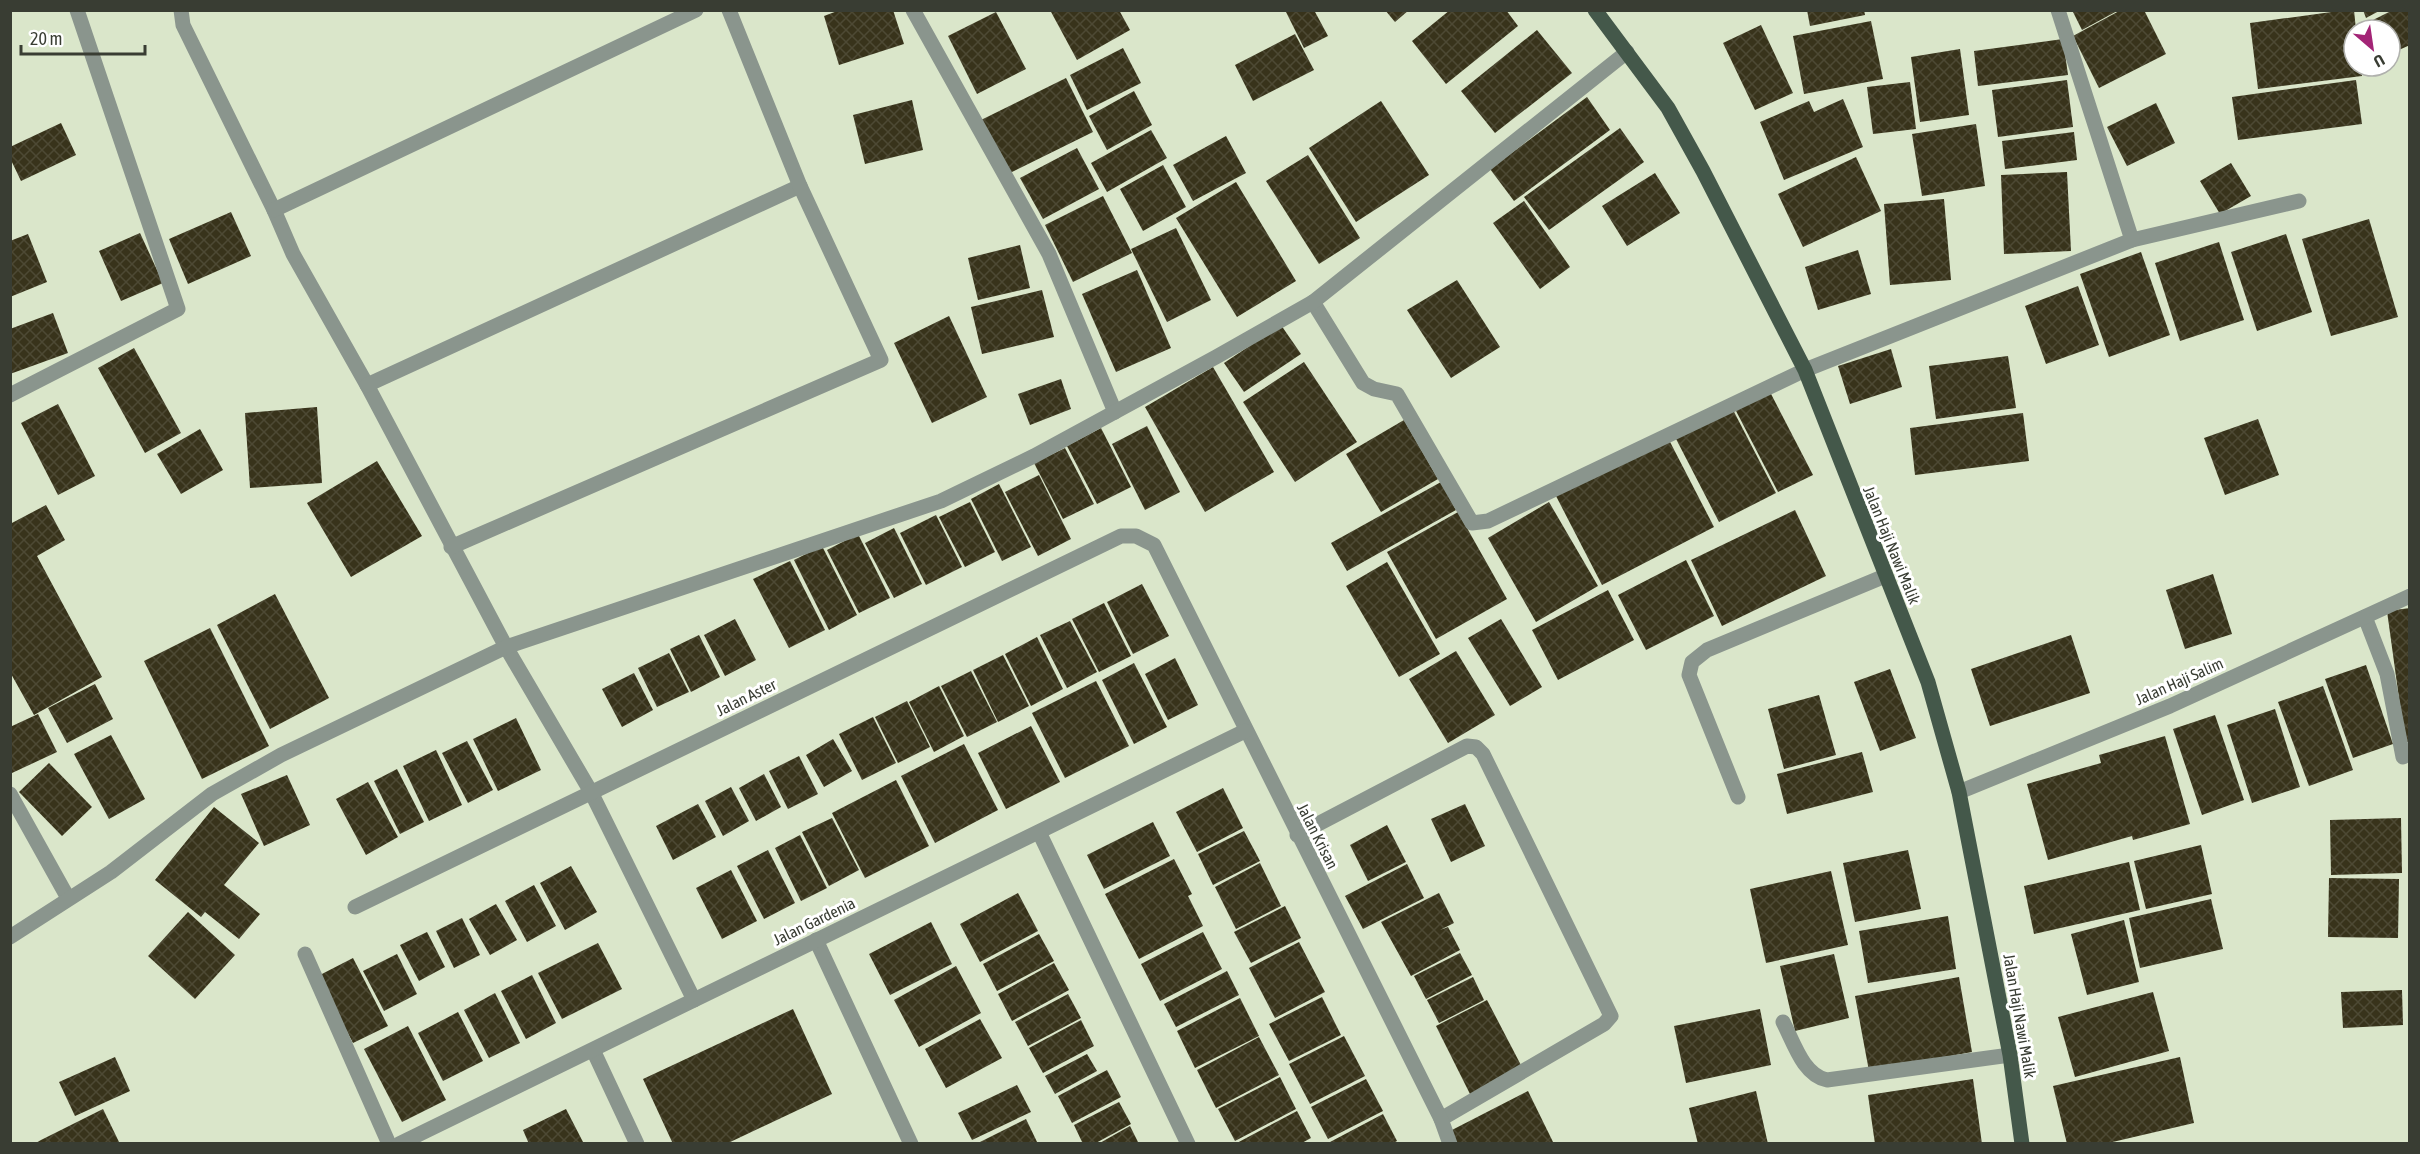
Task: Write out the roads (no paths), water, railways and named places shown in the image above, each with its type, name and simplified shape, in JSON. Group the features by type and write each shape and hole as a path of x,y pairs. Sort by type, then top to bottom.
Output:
{"main road":[{"name":"Jalan Haji Nawi Malik","path":"1595,10 1668,108 1703,171 1805,370 1928,682 1959,792 2010,1055 2022,1143"}],"street":[{"path":"10,395 178,309 77,10"},
{"path":"181,10 183,25 274,210 293,254 367,385 506,647 591,792 694,1000"},
{"path":"274,210 696,10"},
{"path":"451,547 881,360 800,186 729,10"},
{"path":"913,10 1049,254 1115,412"},
{"path":"2058,10 2133,240"},
{"path":"10,937 111,872 212,794 281,755 506,647 941,501 1034,456 1115,412 1313,302 1627,52"},
{"path":"367,385 800,186"},
{"path":"1313,302 1363,383 1374,389 1397,394 1472,523 1476,524 1488,521 1805,370 2133,240 2299,201"},
{"name":"Jalan Aster","path":"355,907 1121,536 1136,536 1154,545"},
{"name":"Jalan Krisan","path":"1154,545 1441,1119 1450,1143"},
{"path":"1738,796 1689,675 1692,662 1707,650 1885,576"},
{"name":"Jalan Haji Salim","path":"1959,792 2170,706 2409,596"},
{"path":"2365,617 2387,674 2403,757"},
{"name":"Jalan Gardenia","path":"399,1143 1245,731"},
{"path":"1297,835 1467,746 1476,747 1483,753 1611,1016 1604,1024 1441,1119"},
{"path":"10,794 68,898"},
{"path":"1039,832 1188,1143"},
{"path":"816,940 911,1143"},
{"path":"305,954 389,1143"},
{"path":"1783,1022 1807,1068 1815,1077 1827,1080 2010,1055"},
{"path":"593,1050 637,1143"}]}
